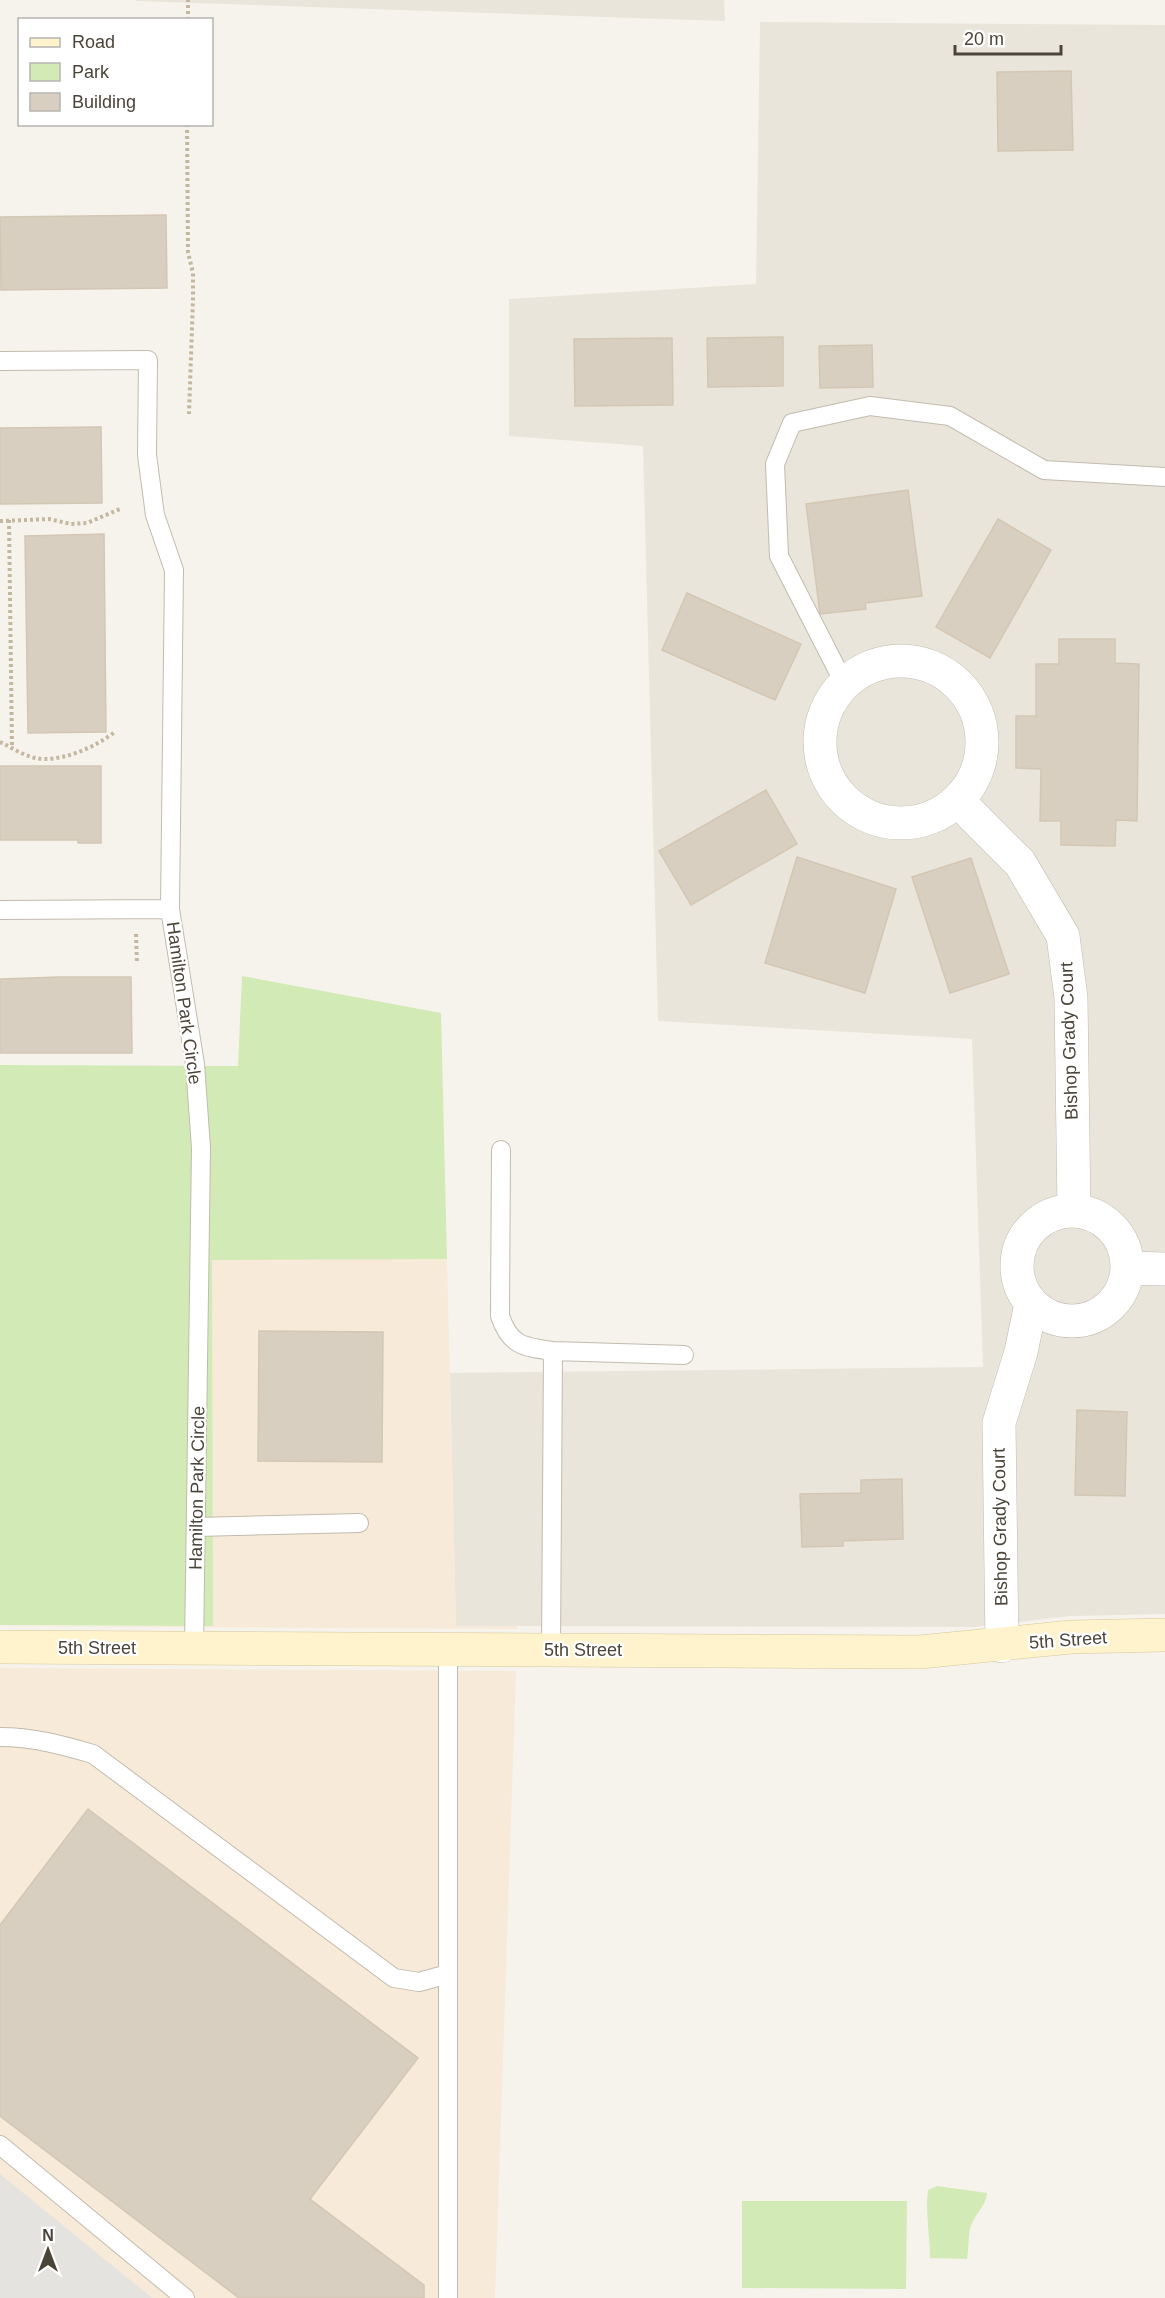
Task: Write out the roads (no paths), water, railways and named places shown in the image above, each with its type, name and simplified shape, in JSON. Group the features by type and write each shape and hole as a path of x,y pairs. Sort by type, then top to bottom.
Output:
{"street":[{"path":"890,662 916,662 940,670 960,686 975,707 983,740 982,757 974,781 958,801 934,817 907,824 879,821 853,808 833,788 821,762 819,734 828,706 844,683 865,669 890,662"},
{"name":"Bishop Grady Court","path":"958,801 1020,862 1064,936 1071,998 1074,1211"},
{"path":"1074,1211 1099,1218 1113,1229 1125,1251 1128,1268 1123,1288 1105,1311 1086,1320 1066,1322 1056,1319 1031,1304 1019,1284 1016,1272 1024,1238 1040,1221 1062,1212 1074,1211"},
{"path":"1128,1268 1165,1269"},
{"name":"Bishop Grady Court","path":"1002,1646 999,1423 1021,1352 1031,1304"},
{"name":"5th Street","path":"0,1647 920,1652 1002,1646 1071,1637 1165,1635"}],"lane":[{"name":"Hamilton Park Circle","path":"0,361 148,360 147,455 155,515 174,570 170,909 195,1064 201,1148 195,1649"},
{"path":"844,683 779,556 774,465 792,423 870,406 951,416 1044,470 1165,477"},
{"path":"0,910 170,909"},
{"path":"501,1150 500,1316 506,1334 524,1347 553,1351 684,1355"},
{"path":"551,1650 553,1351"},
{"path":"196,1527 359,1523"},
{"path":"448,1649 448,2298"},
{"path":"0,1737 24,1737 54,1742 93,1754 394,1978 419,1982 448,1974"},
{"path":"0,2145 185,2298"}]}
